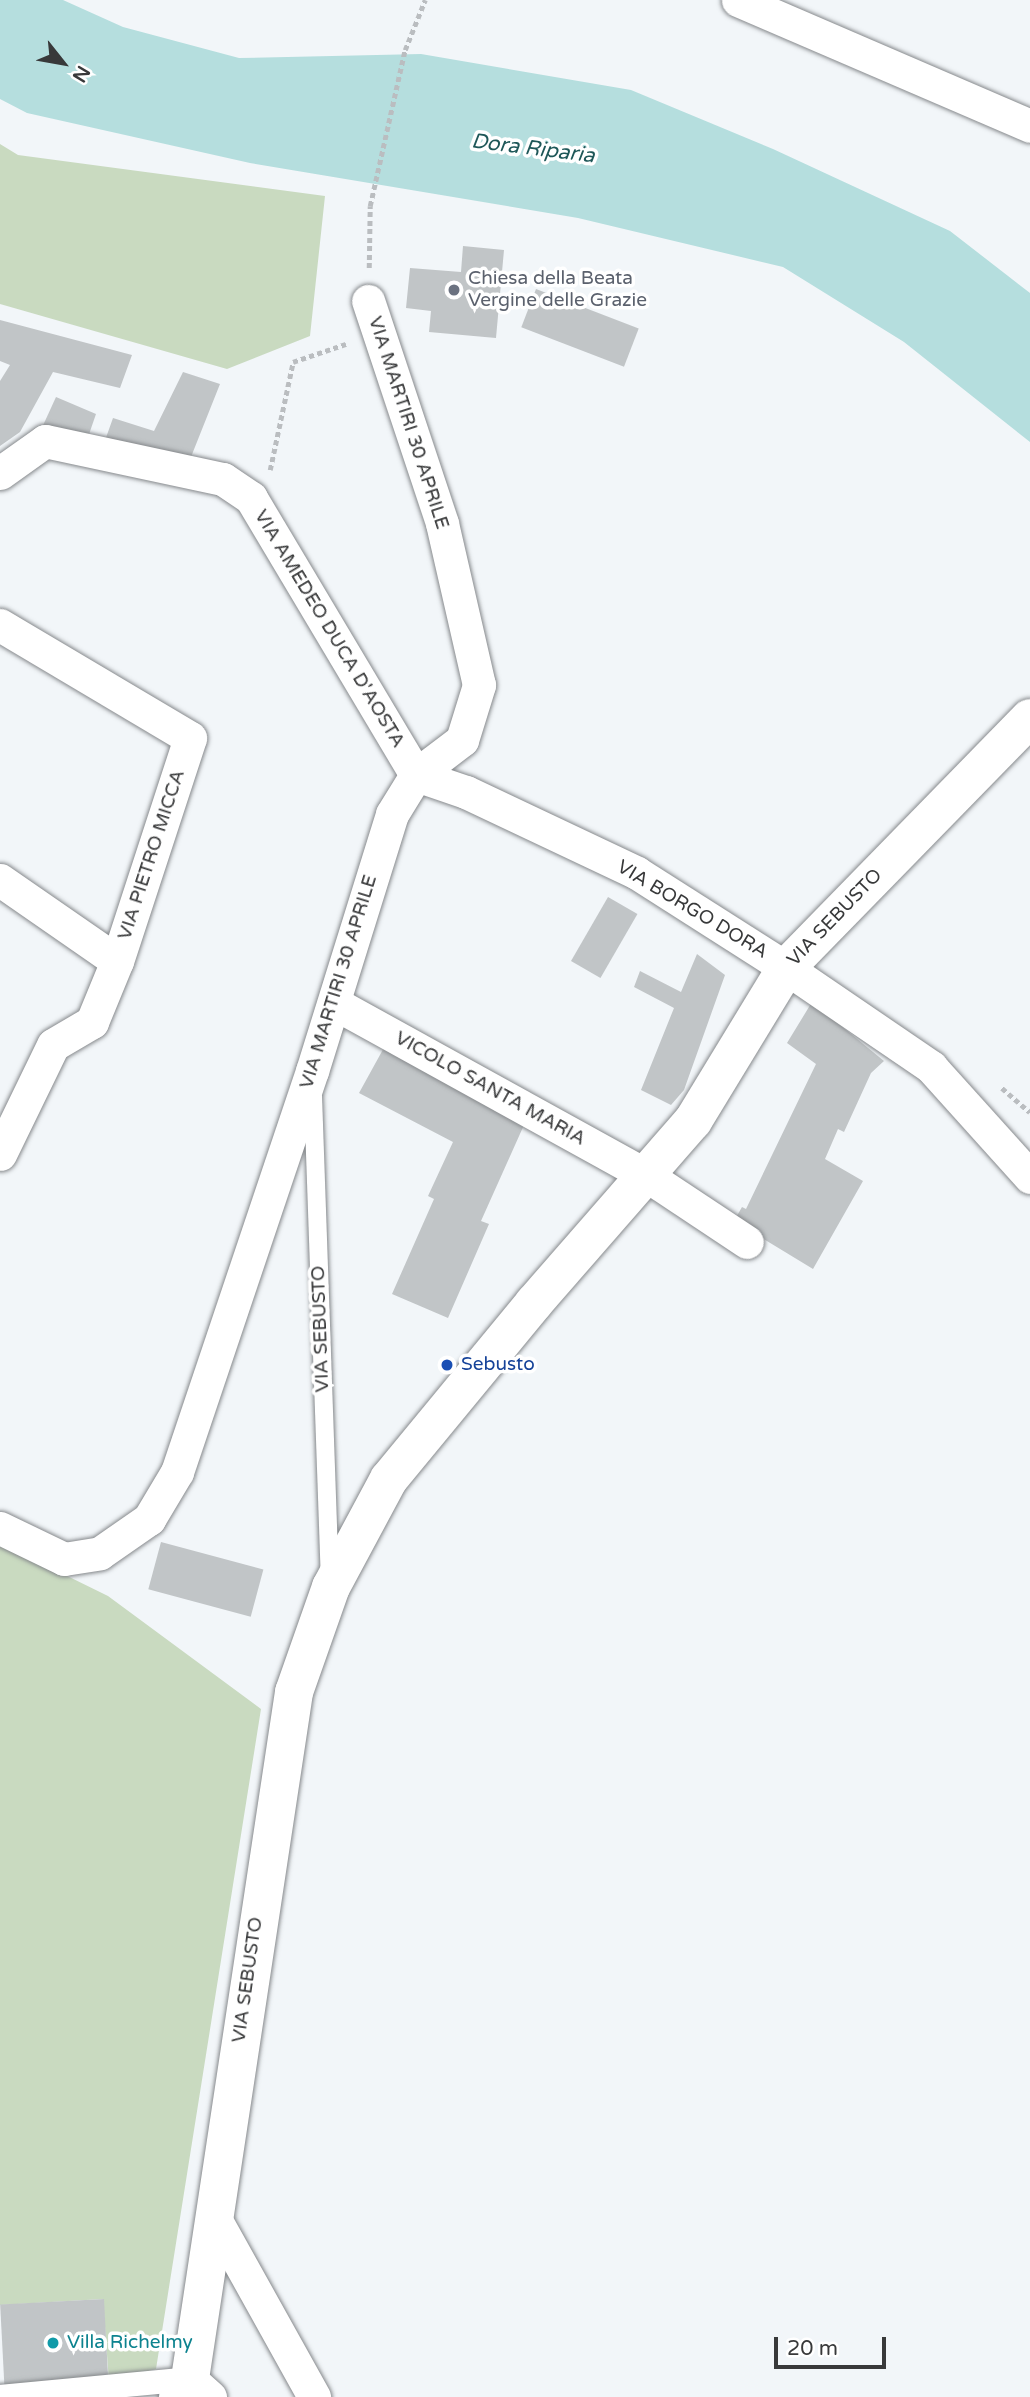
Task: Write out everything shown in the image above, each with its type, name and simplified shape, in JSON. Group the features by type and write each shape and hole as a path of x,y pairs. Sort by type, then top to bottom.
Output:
{"street":[{"path":"738,0 1030,126"},
{"name":"VIA MARTIRI 30 APRILE","path":"0,1528 64,1559 100,1553 149,1519 177,1472 312,1071 392,814 416,775 462,740 479,685 442,523 368,300"},
{"name":"VIA AMEDEO DUCA D'AOSTA","path":"0,473 45,442 223,479 248,496 416,775"},
{"name":"VIA PIETRO MICCA","path":"0,625 190,738 117,961 92,1022 53,1045 2,1143"},
{"name":"VIA SEBUSTO","path":"193,2391 214,2217 294,1692 331,1587 389,1479 712,1094 786,968 1030,718"},
{"name":"VIA BORGO DORA","path":"416,775 466,792 638,873 786,968 931,1067 1030,1177"},
{"path":"0,880 117,961"},
{"name":"VICOLO SANTA MARIA","path":"334,1003 646,1175"},
{"path":"646,1175 747,1242"},
{"path":"214,2217 314,2397"},
{"path":"0,2397 193,2391"}],"lane":[{"name":"VIA SEBUSTO","path":"312,1071 331,1587"}],"path":[{"path":"368,300 370,206 405,50 425,0"},
{"path":"248,496 268,478 293,362 380,332"}],"green space":[{"path":"0,144 18,155 325,196 310,336 227,369 0,304"},
{"path":"0,1543 108,1596 261,1709 156,2369 109,2382 103,2299 0,2305"}],"water":[{"name":"Dora Riparia","path":"0,0 63,0 123,27 239,58 421,54 631,90 773,149 950,231 1030,293 1030,442 904,342 783,267 578,218 250,163 27,113 0,99"}],"building":[{"name":"Chiesa della Beata Vergine delle Grazie","path":"463,246 504,250 496,338 429,332 431,311 406,308 410,268 461,272"},
{"path":"536,289 639,328 624,367 521,327"},
{"path":"0,320 132,355 120,388 53,372 20,432 0,446 0,381 10,365 0,361"},
{"path":"183,372 220,384 189,462 103,446 113,418 154,431"},
{"path":"56,397 96,414 86,443 40,432"},
{"path":"608,897 637,914 600,978 571,961"},
{"path":"697,954 725,975 684,1090 671,1105 641,1090 674,1008 634,987 640,971 681,992"},
{"path":"812,1002 884,1061 871,1073 844,1132 838,1129 825,1159 863,1181 813,1269 734,1221 742,1207 746,1209 816,1064 787,1043"},
{"path":"386,1044 528,1116 481,1221 489,1224 448,1318 392,1294 434,1199 428,1196 453,1142 359,1093"},
{"path":"161,1542 263,1569 251,1617 148,1589"},
{"name":"Villa Richelmy","path":"104,2299 108,2382 4,2387 0,2304"}],"place":[{"name":"Chiesa della Beata Vergine delle Grazie","path":"454,290"},
{"name":"Sebusto","path":"447,1365"},
{"name":"Villa Richelmy","path":"53,2343"}]}
